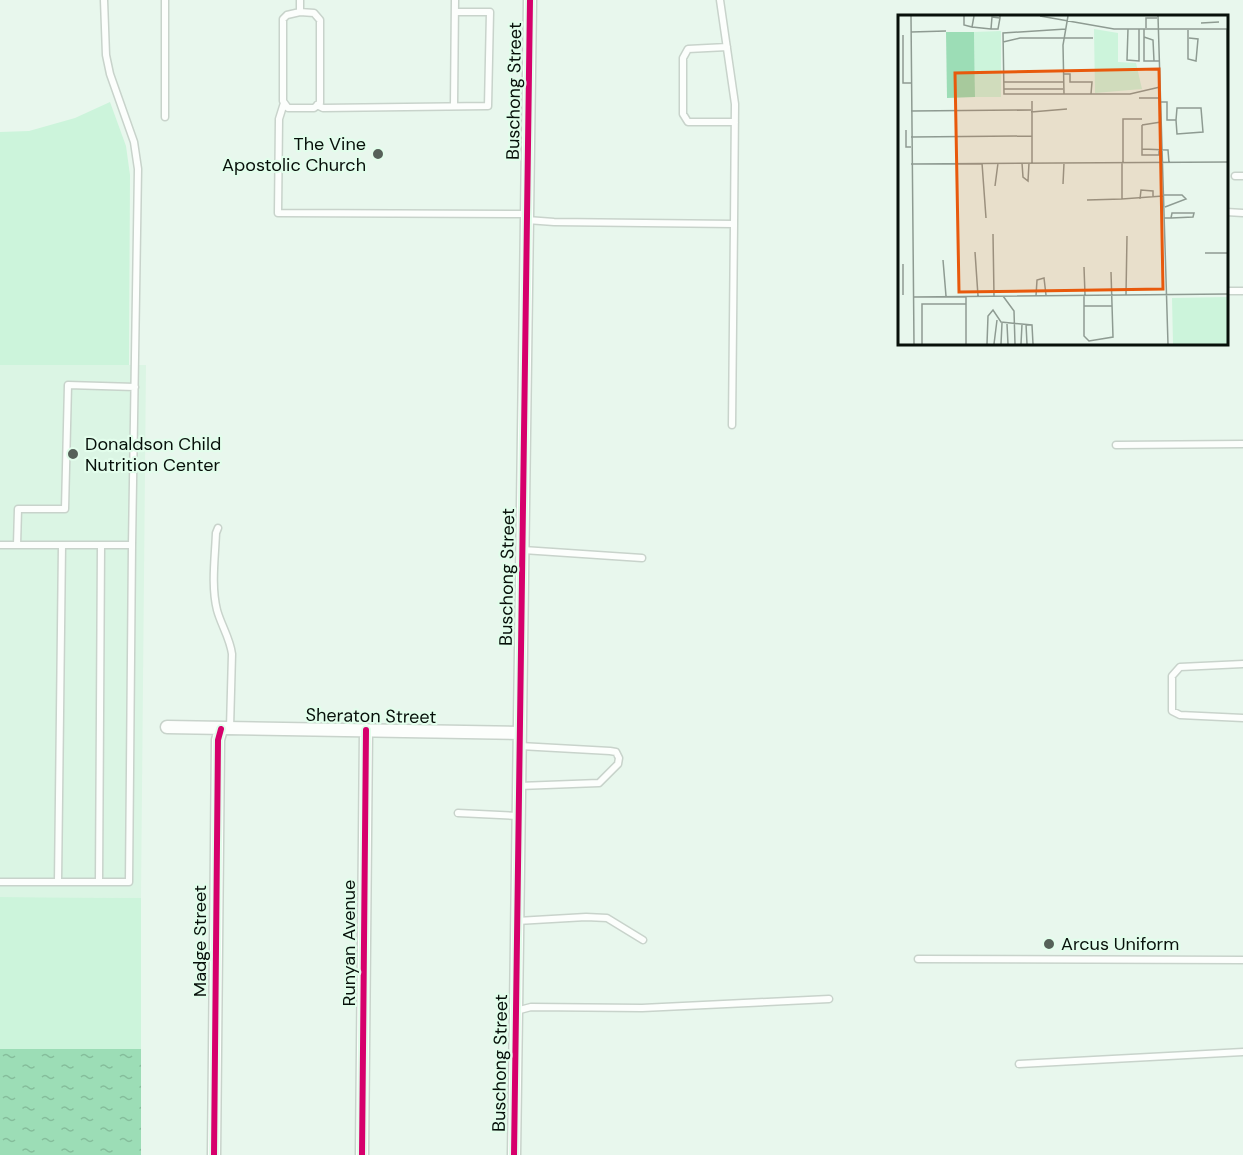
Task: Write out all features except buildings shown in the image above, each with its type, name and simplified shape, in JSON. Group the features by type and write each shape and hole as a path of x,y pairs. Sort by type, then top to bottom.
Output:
{"street":[{"name":"Buschong Street","path":"514,1155 530,0"},
{"name":"Sheraton Street","path":"167,727 519,733"},
{"name":"Madge Street","path":"214,1155 218,740 226,729"},
{"name":"Runyan Avenue","path":"362,1155 366,730"}],"lane":[{"path":"0,882 129,882 138,169 134,142 110,74 106,55 104,0"},
{"path":"165,0 165,117"},
{"path":"300,0 300,12"},
{"path":"454,105 455,0"},
{"path":"720,0 735,104 732,425"},
{"path":"284,103 288,108 314,108 320,103 320,20 314,13 300,12 287,15 282,19 284,103 279,119 278,213 527,217 554,222 734,224"},
{"path":"317,105 323,108 488,106 490,12 455,12"},
{"path":"726,47 688,49 683,58 683,114 688,122 735,122"},
{"path":"1235,176 1243,176"},
{"path":"1228,212 1243,213"},
{"path":"17,545 18,508 64,509 68,386 135,387"},
{"path":"1116,445 1243,444"},
{"path":"218,528 215,601 217,612 229,638 232,654 226,729"},
{"path":"0,545 132,545"},
{"path":"58,882 62,545"},
{"path":"99,882 101,545"},
{"path":"522,550 642,558"},
{"path":"1243,663 1180,667 1172,676 1172,711 1180,715 1243,718"},
{"path":"519,746 610,751 616,752 619,758 618,764 599,783 519,786"},
{"path":"458,813 518,816"},
{"path":"517,921 606,918 643,940"},
{"path":"918,959 1243,960"},
{"path":"515,1012 531,1007 642,1008 829,999"},
{"path":"1019,1064 1243,1052"}],"shaded area":[{"path":"110,102 126,146 130,175 129,365 0,365 0,132 29,131 75,118"},
{"path":"0,365 146,365 141,898 0,897"},
{"path":"0,897 141,898 141,1049 0,1049"}],"water":[{"path":"0,1049 141,1049 141,1155 0,1155"}],"cycle path":[{"path":"514,1155 530,0"},
{"path":"214,1155 218,740 221,729"},
{"path":"362,1155 366,730"}],"place":[{"name":"The Vine Apostolic Church","path":"378,154"},
{"name":"Donaldson Child Nutrition Center","path":"73,454"},
{"name":"Arcus Uniform","path":"1049,944"}]}
